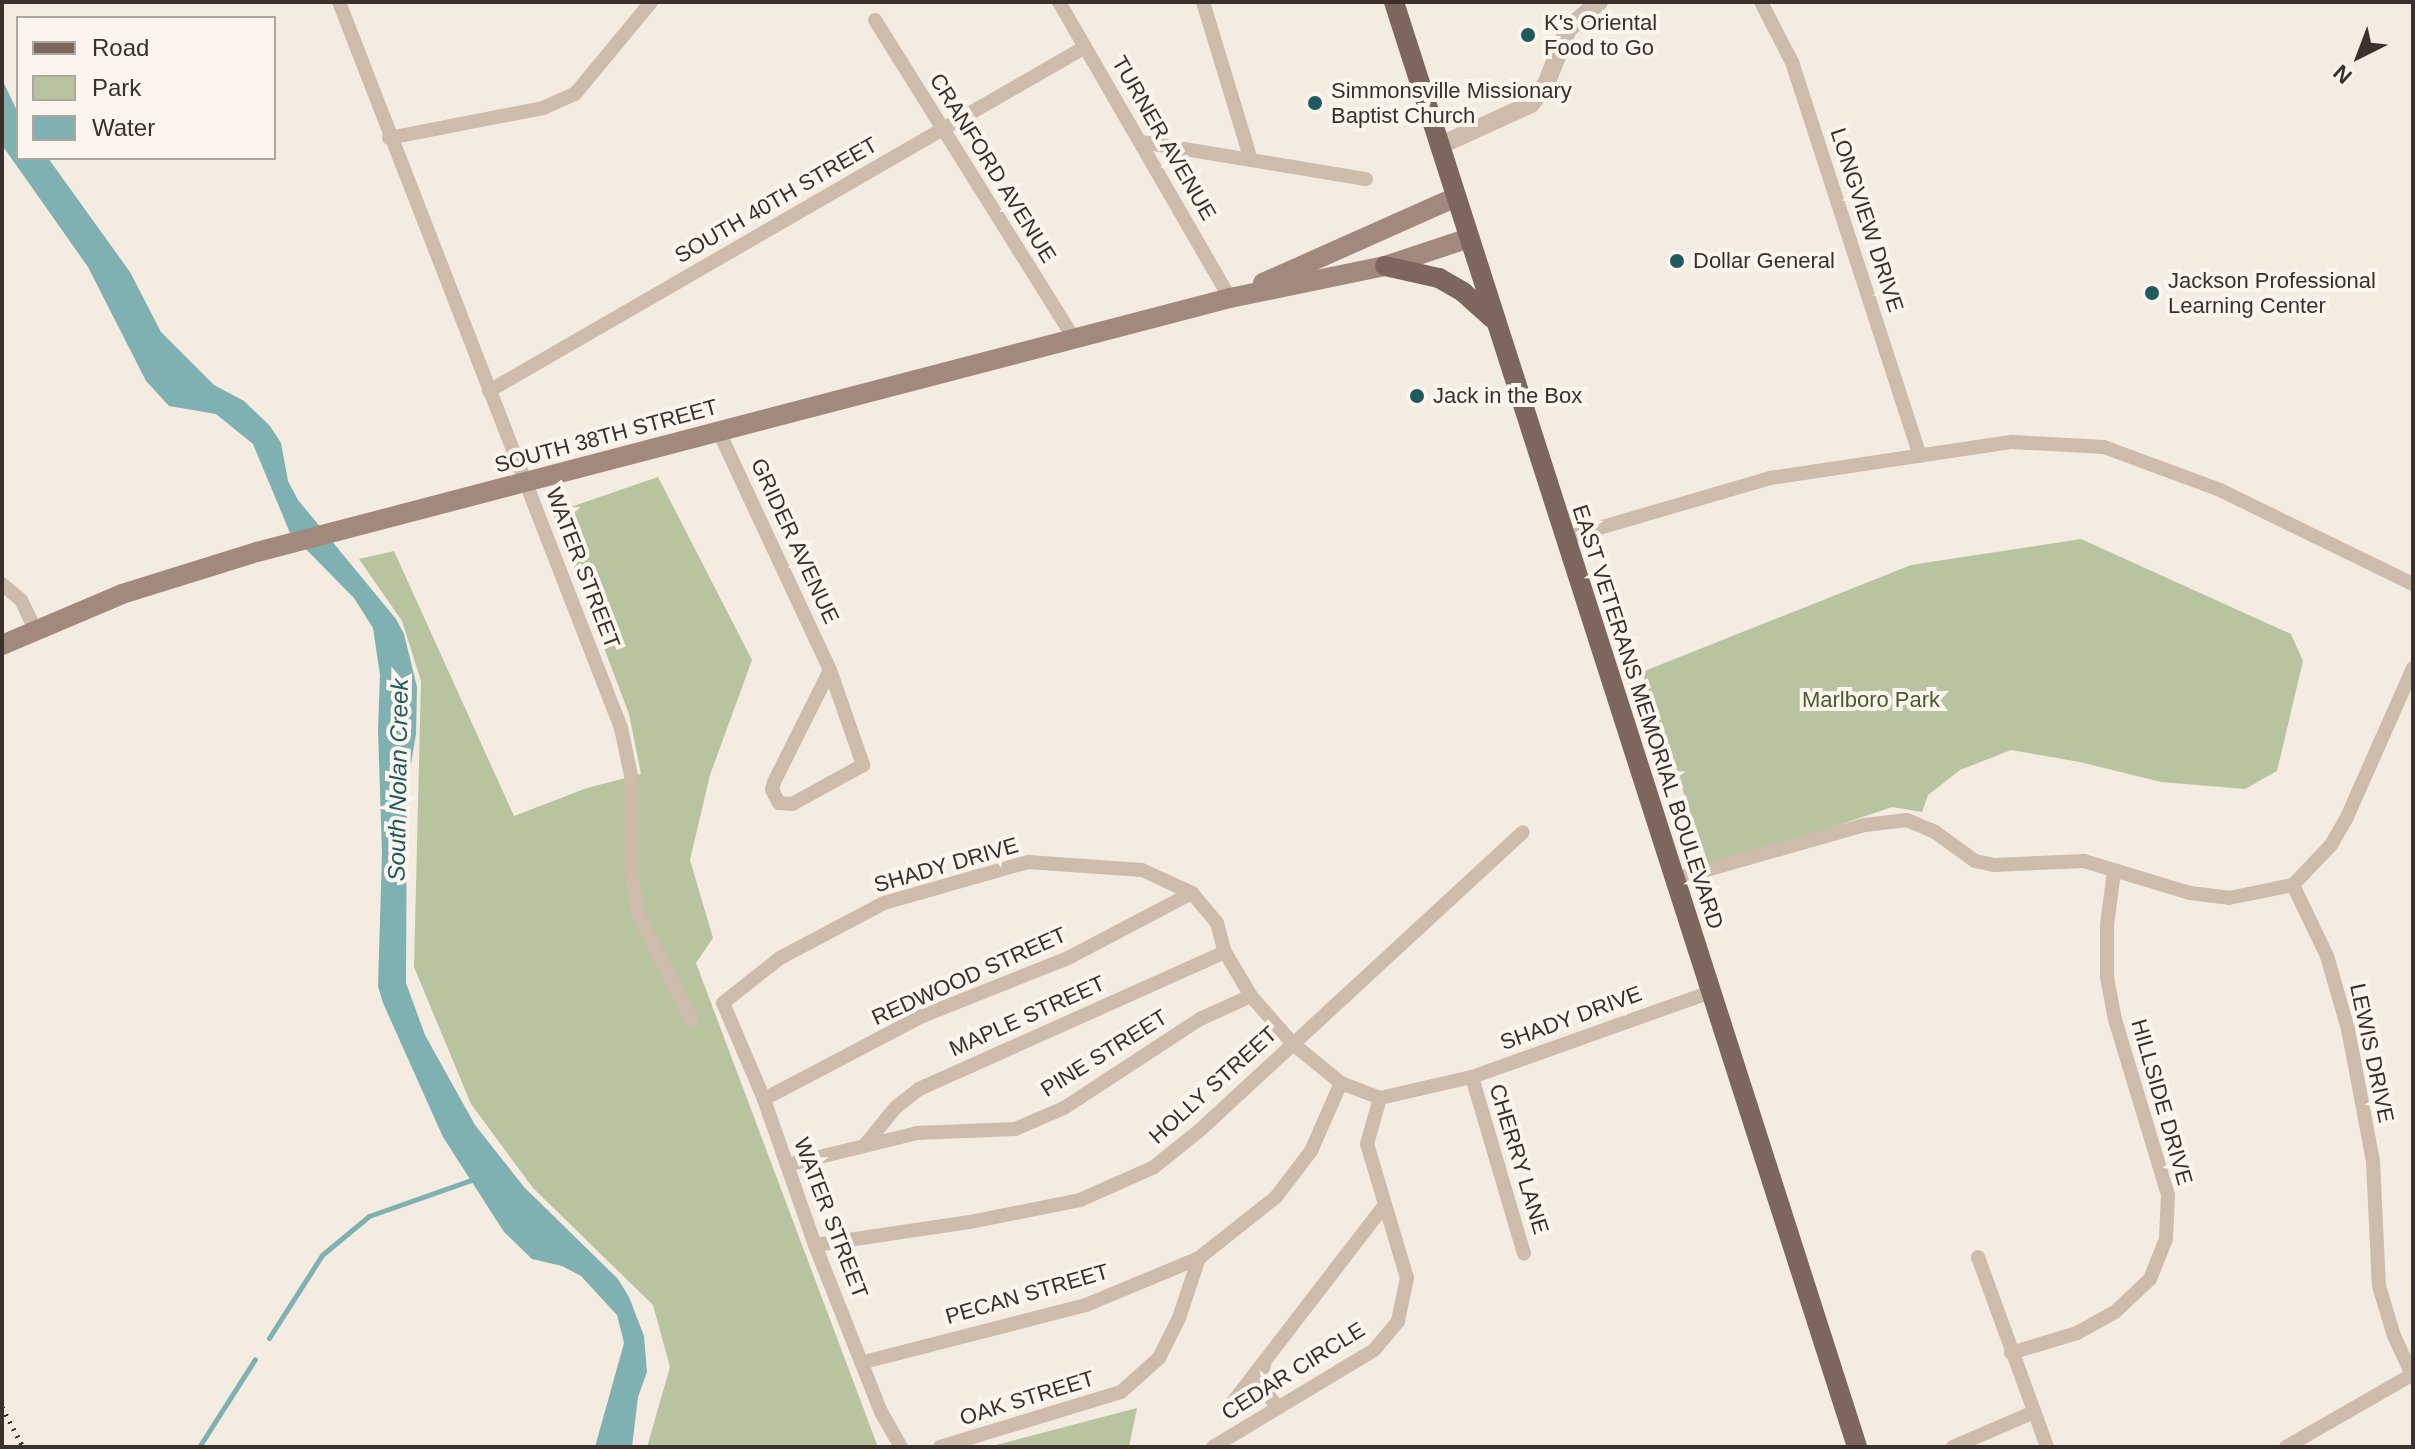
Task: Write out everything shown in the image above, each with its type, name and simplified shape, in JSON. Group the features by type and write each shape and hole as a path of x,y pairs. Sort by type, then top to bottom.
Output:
{"main road":[{"name":"EAST VETERANS MEMORIAL BOULEVARD","path":"1394,2 1857,1447"},
{"name":"SOUTH 38TH STREET","path":"1230,298 1456,197"},
{"name":"SOUTH 38TH STREET","path":"2,645 146,586 257,552 1230,298 1385,266 1469,238"},
{"path":"1385,266 1439,278 1463,292 1495,321"}],"street":[{"name":"WATER STREET","path":"339,2 623,737 632,780 632,879 638,914 692,1021"},
{"path":"389,138 543,108 575,94 651,2"},
{"name":"TURNER AVENUE","path":"1059,2 1230,298"},
{"path":"1203,2 1251,160"},
{"path":"1439,146 1531,104 1546,84 1568,29 1599,2"},
{"name":"LONGVIEW DRIVE","path":"1761,2 1792,62 1920,456"},
{"name":"CRANFORD AVENUE","path":"875,20 1074,339"},
{"name":"SOUTH 40TH STREET","path":"489,391 1085,47"},
{"path":"1142,142 1366,179"},
{"name":"GRIDER AVENUE","path":"719,432 830,670 863,765 792,804 779,803 772,790 774,782 830,670"},
{"path":"1565,538 1770,478 2012,442 2104,447 2220,490 2413,584"},
{"path":"2,584 21,600 35,629"},
{"path":"1675,879 1865,825 1907,820 1935,832 1975,861 1994,865 2084,861 2190,893 2229,898 2293,885 2331,845 2347,817 2413,668"},
{"name":"HOLLY STREET","path":"815,1245 975,1221 1080,1200 1154,1167 1523,832"},
{"name":"SHADY DRIVE","path":"723,1003 780,958 884,903 1028,862 1142,870 1192,893 1217,923 1225,952 1251,996 1293,1044 1341,1083 1380,1098 1472,1077 1711,992"},
{"name":"HILLSIDE DRIVE","path":"2011,1353 2077,1333 2115,1312 2150,1279 2166,1239 2168,1195 2115,1020 2107,977 2107,925 2114,872"},
{"name":"LEWIS DRIVE","path":"2293,885 2327,956 2348,1029 2373,1161 2379,1286 2394,1336 2413,1375"},
{"name":"REDWOOD STREET","path":"764,1099 920,1017 1068,958 1192,893"},
{"name":"MAPLE STREET","path":"865,1145 896,1107 919,1089 1225,952"},
{"name":"PINE STREET","path":"787,1165 917,1133 1015,1129 1064,1108 1200,1019 1251,996"},
{"name":"WATER STREET","path":"723,1003 764,1099 815,1245 864,1362 881,1412 901,1447"},
{"name":"CHERRY LANE","path":"1472,1077 1524,1254"},
{"path":"1199,1258 1276,1197 1311,1151 1341,1083"},
{"name":"CEDAR CIRCLE","path":"1213,1447 1374,1350 1398,1321 1407,1278 1383,1207 1367,1144 1380,1098"},
{"path":"1233,1402 1383,1207"},
{"path":"1978,1257 2032,1413 2047,1447"},
{"name":"PECAN STREET","path":"864,1362 1086,1305 1199,1258"},
{"name":"OAK STREET","path":"940,1447 1121,1392 1159,1358 1179,1318 1199,1258"},
{"path":"1266,1359 1260,1378 1278,1408"},
{"path":"2286,1447 2413,1375"},
{"path":"1953,1447 2032,1413"}],"green space":[{"path":"658,477 752,660 710,775 690,860 713,938 696,963 878,1447 647,1447 670,1367 653,1305 533,1188 471,1104 414,967 421,681 402,621 359,559 394,551 514,816 587,788 641,774 629,714 553,513"},
{"name":"Marlboro Park","path":"2081,539 2291,634 2303,661 2277,771 2245,789 2161,782 2080,762 2011,750 1960,770 1928,795 1922,812 1892,807 1710,869 1642,672 1911,565"},
{"path":"1137,1408 1129,1447 988,1447"}],"water":[{"name":"South Nolan Creek","path":"2,79 16,109 16,160 49,160 130,272 161,332 214,385 244,401 270,426 281,443 288,481 298,500 396,619 404,634 417,687 416,734 407,787 406,983 425,1035 475,1125 524,1187 618,1279 629,1297 644,1336 647,1372 638,1397 632,1447 595,1447 624,1343 617,1315 581,1276 562,1266 532,1259 504,1232 443,1137 383,1003 378,986 382,854 378,729 380,675 373,628 354,598 290,533 253,444 216,414 169,406 146,381 88,267 2,145"}],"waterway":[{"path":"269,1338 322,1255 369,1216 474,1179"},
{"path":"199,1447 255,1359"}],"railway":[{"path":"2,1407 23,1447"}],"place":[{"name":"K's Oriental Food to Go","path":"1528,35"},
{"name":"Simmonsville Missionary Baptist Church","path":"1315,103"},
{"name":"Dollar General","path":"1677,261"},
{"name":"Jackson Professional Learning Center","path":"2152,293"},
{"name":"Jack in the Box","path":"1417,396"}]}
